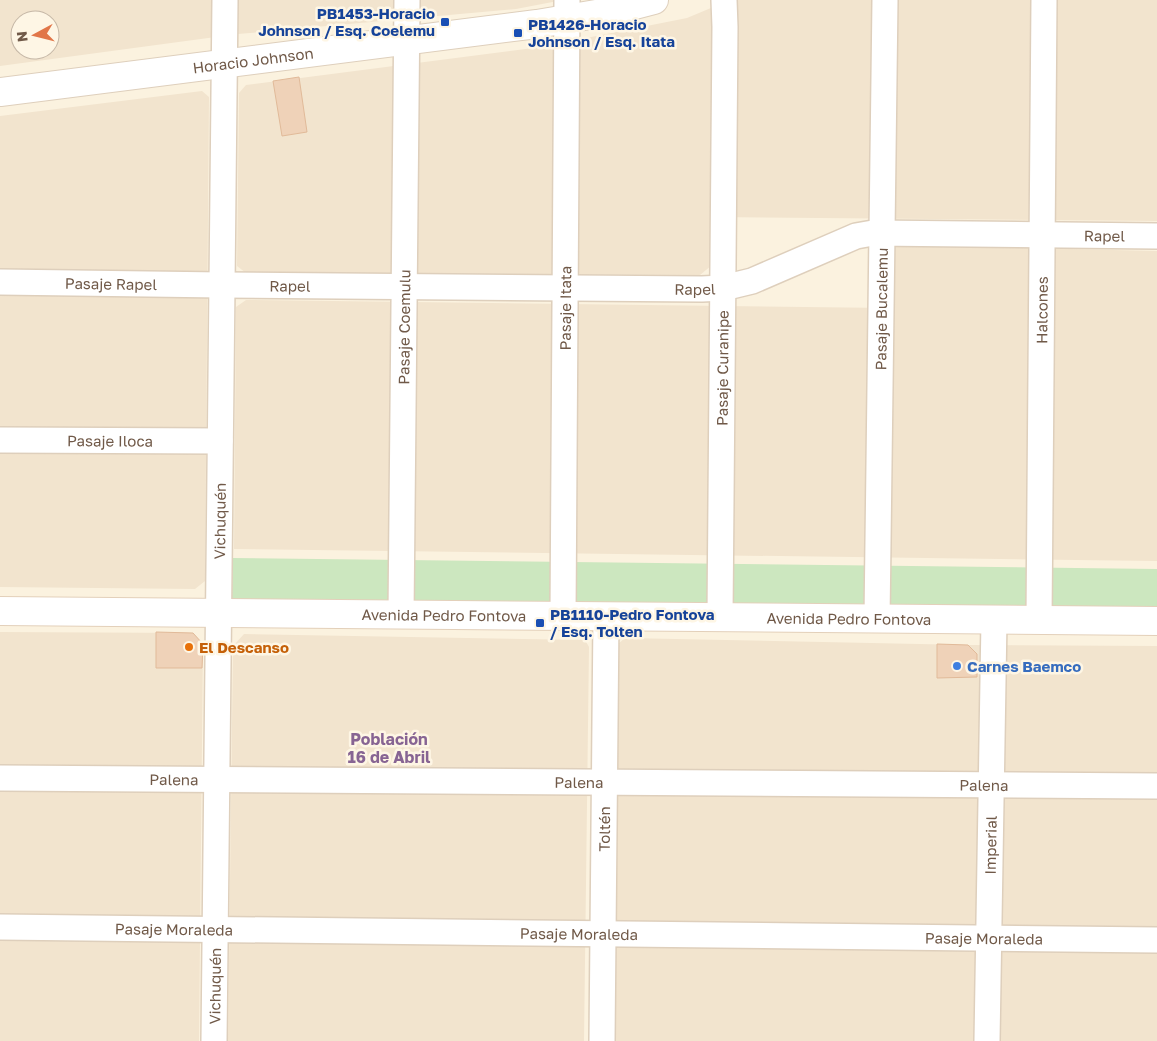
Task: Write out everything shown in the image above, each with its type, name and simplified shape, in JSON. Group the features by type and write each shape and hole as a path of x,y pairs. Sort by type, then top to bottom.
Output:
{"main road":[{"name":"Horacio Johnson","path":"0,92 406,40 567,10 608,12 654,0"},
{"name":"Avenida Pedro Fontova","path":"0,611 1157,621"}],"street":[{"name":"Vichuquén","path":"214,1041 225,0"},
{"name":"Pasaje Coemulu","path":"400,615 407,0"},
{"name":"Pasaje Curanipe","path":"720,617 724,0"},
{"name":"Pasaje Bucalemu","path":"877,619 885,0"},
{"name":"Halcones","path":"1039,620 1044,0"},
{"name":"Pasaje Itata","path":"563,616 567,10"},
{"name":"Rapel","path":"222,286 723,288 752,281 856,236 865,234 882,232 1157,236"},
{"name":"Pasaje Rapel","path":"0,282 222,286"},
{"name":"Pasaje Iloca","path":"0,440 220,441"},
{"name":"Toltén","path":"602,1041 606,616"},
{"name":"Imperial","path":"987,1041 994,620"},
{"name":"Palena","path":"0,778 1157,786"},
{"name":"Pasaje Moraleda","path":"0,927 1157,940"}],"shaded area":[{"path":"0,0 563,0 516,9 238,34 60,58 60,10 10,10 10,60 45,60 0,66"},
{"path":"730,0 1157,0 1157,221 714,217 712,265 700,275 246,273 237,266 239,93 246,85 541,47 687,18"},
{"path":"202,91 209,97 205,581 195,589 0,587 0,116"},
{"path":"890,245 1157,251 1157,561 234,549 236,307 246,300 889,308"},
{"path":"0,632 193,633 203,644 199,1041 0,1041"},
{"path":"244,634 585,640 589,647 584,1041 228,1041 233,646"},
{"path":"625,638 968,645 1157,646 1157,1041 611,1041 617,645"}],"green space":[{"path":"233,558 1157,569 1157,610 232,602"}],"building":[{"path":"299,77 307,132 282,136 273,81"},
{"path":"156,632 193,633 203,644 202,668 156,668"},
{"name":"Carnes Baemco","path":"937,644 968,645 977,654 977,677 937,678"}],"place":[{"name":"PB1453-Horacio Johnson / Esq. Coelemu","path":"445,22"},
{"name":"PB1426-Horacio Johnson / Esq. Itata","path":"518,33"},
{"name":"PB1110-Pedro Fontova / Esq. Tolten","path":"540,623"},
{"name":"El Descanso","path":"189,647"},
{"name":"Carnes Baemco","path":"957,666"}],"district":[{"name":"Población 16 de Abril","path":"389,748"}]}
